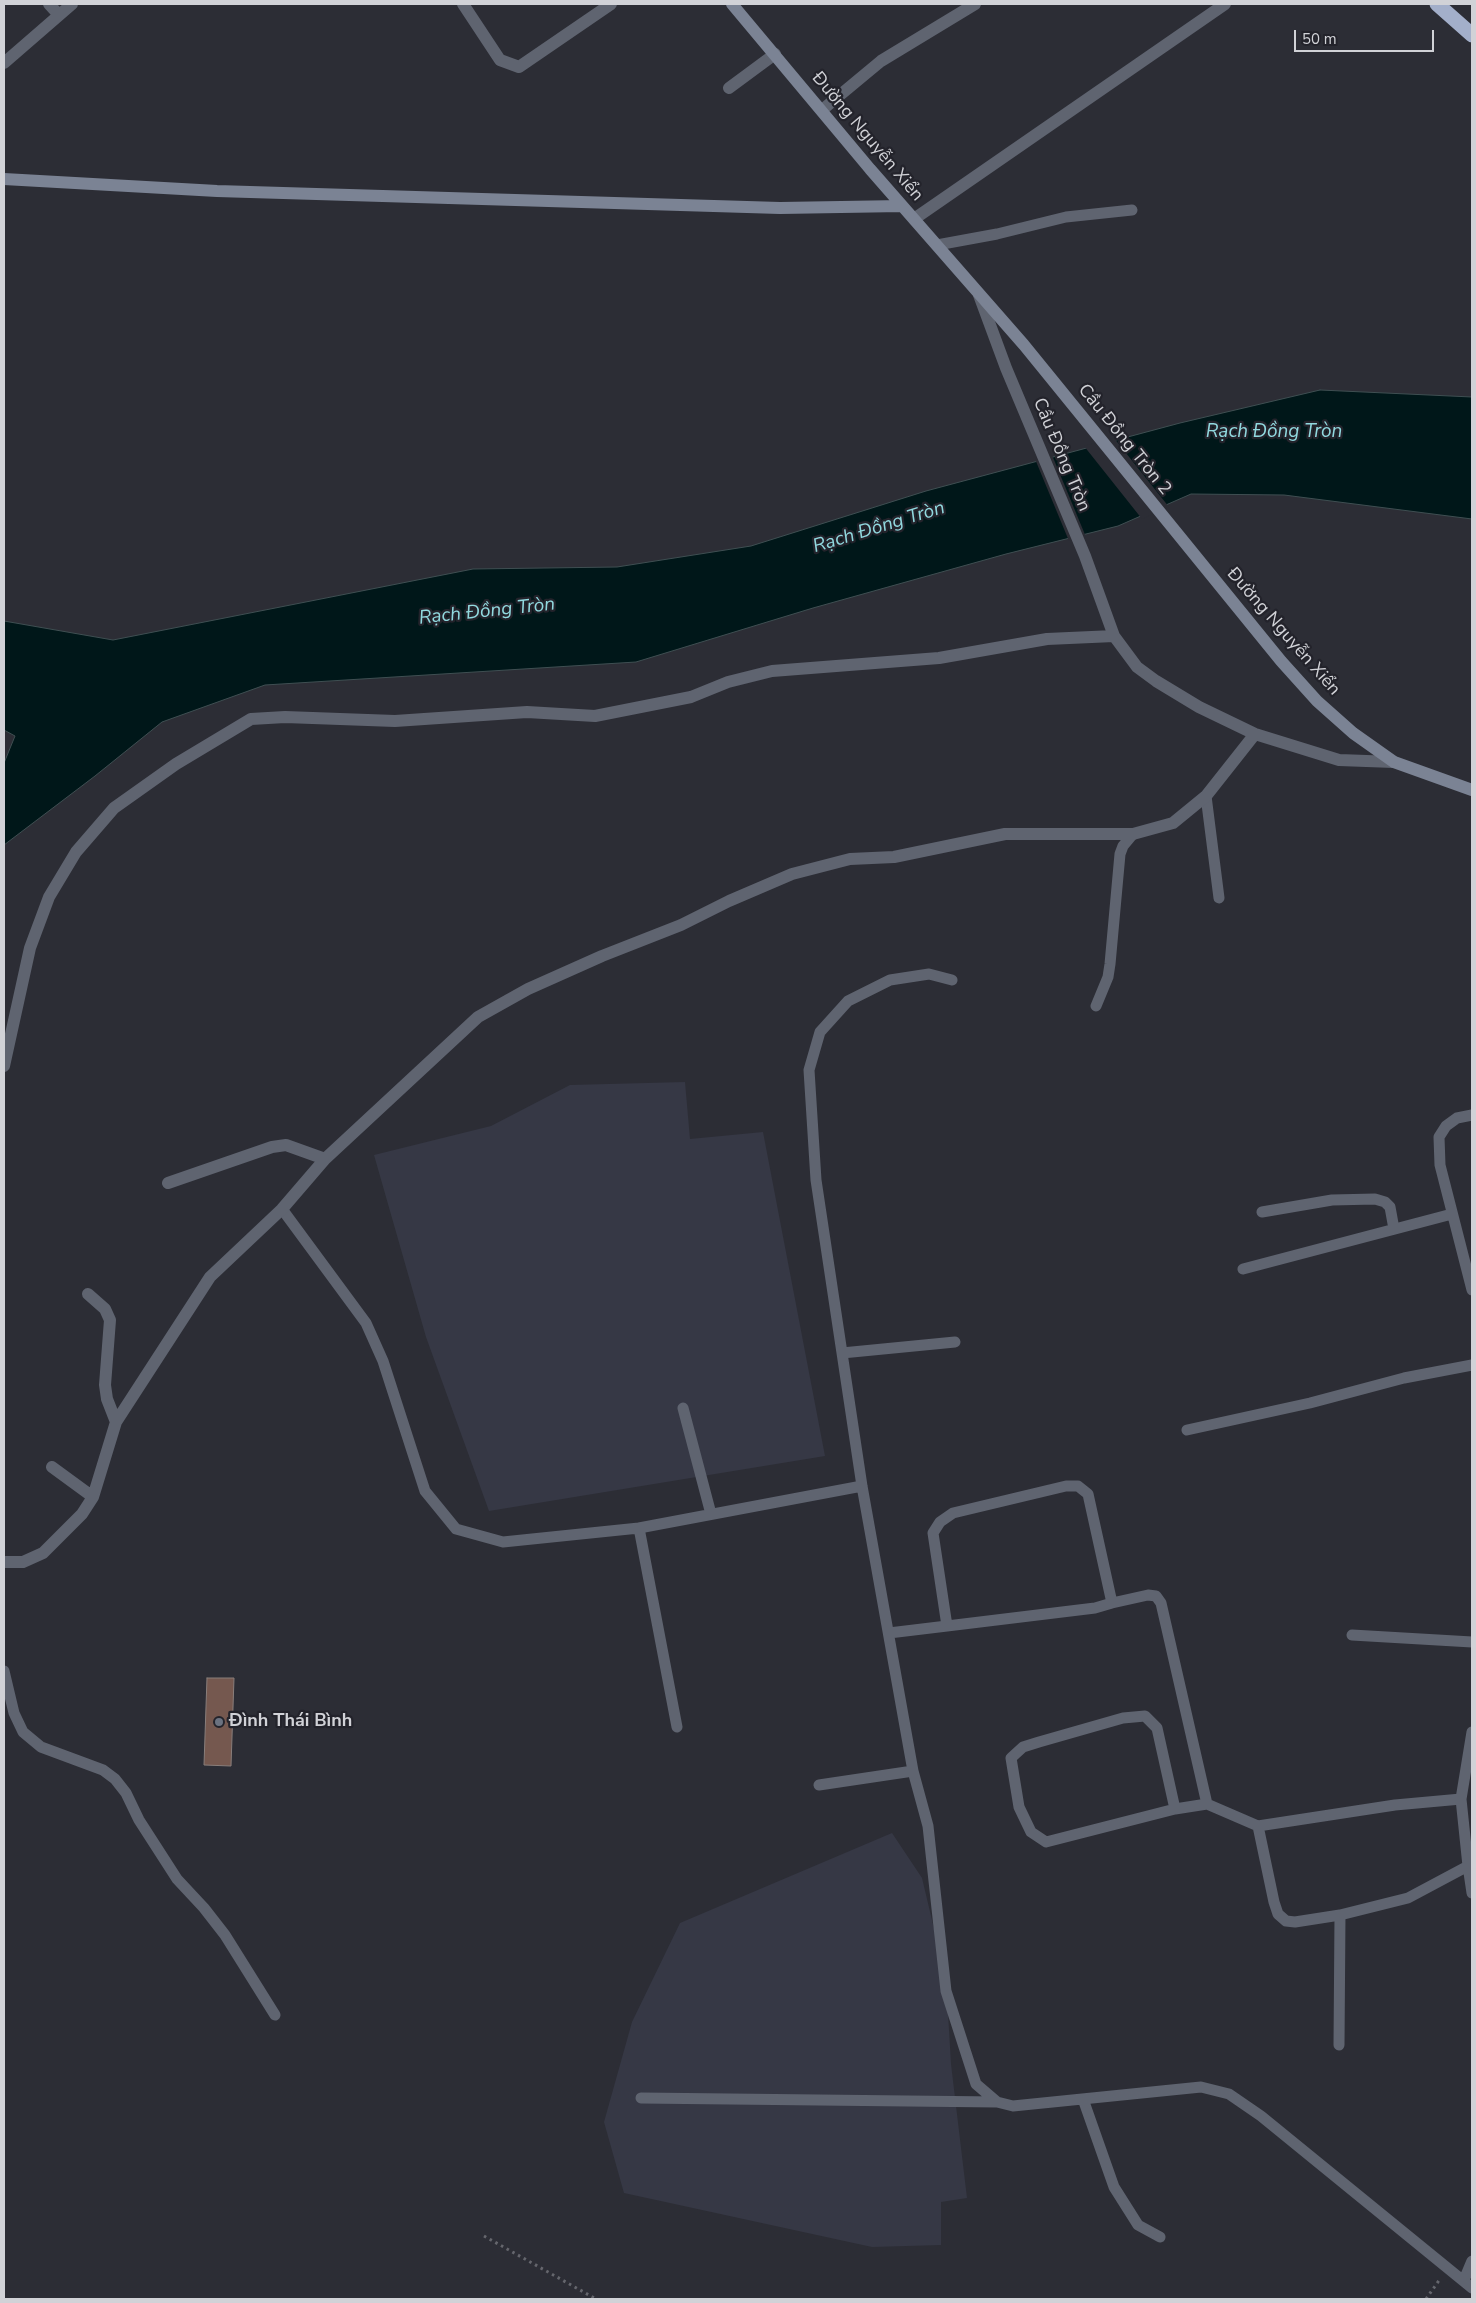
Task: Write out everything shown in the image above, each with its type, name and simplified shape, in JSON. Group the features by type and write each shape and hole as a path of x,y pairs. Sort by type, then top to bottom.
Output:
{"highway":[{"path":"1437,4 1472,35"}],"main road":[{"name":"Đường Nguyễn Xiển","path":"732,4 902,206 1024,345"},
{"path":"4,179 188,190 780,208 902,206"},
{"name":"Cầu Đồng Tròn 2","path":"1024,345 1198,558"},
{"name":"Đường Nguyễn Xiển","path":"1198,558 1281,661 1317,701 1353,733 1394,762 1472,790"}],"street":[{"path":"49,4 59,15"},
{"path":"4,63 72,4"},
{"path":"463,4 500,60 519,68 611,4"},
{"path":"822,110 881,62 975,4"},
{"path":"914,219 1225,4"},
{"path":"729,88 775,54"},
{"name":"Đường Nguyễn Xiển","path":"977,290 1006,368"},
{"name":"Cầu Đồng Tròn","path":"1006,368 1085,556"},
{"name":"Đường Nguyễn Xiển","path":"1085,556 1114,636 1137,667 1156,681 1199,707 1255,734 1339,760 1394,762"},
{"path":"4,1066 30,948 49,897 76,852 114,808 176,764 251,719 285,717 395,721 526,712 594,716 691,697 728,682 772,672 939,658 1047,639 1114,636"},
{"path":"4,1562 23,1562 43,1553 82,1514 93,1496 116,1422 210,1277 282,1209 325,1159 478,1017 528,989 602,956 681,925 728,901 792,874 850,859 894,857 1005,834 1133,834 1173,823 1206,796 1255,734"},
{"path":"168,1183 272,1147 286,1145 325,1159"},
{"path":"88,1294 105,1309 110,1320 105,1385 107,1399 116,1422"},
{"path":"52,1467 93,1496"}],"lane":[{"path":"937,245 997,234 1066,216 1132,210"},
{"path":"1206,796 1219,898"},
{"path":"1096,1006 1108,977 1120,854 1123,846 1133,834"},
{"path":"952,980 929,974 890,980 848,1001 820,1032 809,1070 816,1180 862,1486 913,1771 928,1826 946,1991 976,2084 997,2102"},
{"path":"1472,1114 1457,1118 1446,1126 1439,1137 1440,1165 1472,1290"},
{"path":"1262,1212 1332,1200 1376,1199 1385,1202 1390,1207 1394,1229"},
{"path":"282,1209 366,1323 383,1361 424,1491 456,1529 503,1542 639,1528 862,1486"},
{"path":"1243,1269 1452,1214"},
{"path":"842,1353 955,1342"},
{"path":"1187,1430 1310,1403 1404,1378 1472,1366"},
{"path":"683,1408 711,1514"},
{"path":"947,1626 933,1533 940,1522 953,1513 1066,1486 1078,1486 1088,1494 1112,1603"},
{"path":"639,1528 676,1727"},
{"path":"889,1633 1095,1608 1148,1595 1156,1596 1161,1603 1207,1804"},
{"path":"1352,1635 1472,1642"},
{"path":"4,1671 14,1713 23,1732 41,1747 102,1770 115,1778 126,1793 139,1820 177,1879 204,1908 225,1935 275,2015"},
{"path":"1176,1809 1159,1744 1157,1728 1145,1716 1123,1718 1039,1742 1023,1748 1012,1758 1019,1807 1031,1832 1046,1842 1176,1809 1207,1804 1258,1826 1395,1805 1461,1799"},
{"path":"1472,1732 1461,1799 1472,1893"},
{"path":"819,1785 913,1771"},
{"path":"1258,1826 1278,1914 1286,1921 1295,1922 1340,1915 1408,1898 1468,1866"},
{"path":"1338,2045 1340,1915"},
{"path":"641,2098 997,2102 1013,2106 1201,2087 1229,2094 1261,2116 1468,2284 1472,2261"},
{"path":"1083,2099 1114,2187 1138,2225 1160,2237"}],"path":[{"path":"484,2236 596,2299"},
{"path":"1426,2299 1448,2268"}],"shaded area":[{"path":"685,1082 690,1139 763,1132 825,1456 489,1511 426,1337 374,1155 491,1126 570,1085"},
{"path":"892,1833 922,1878 946,1979 951,2064 967,2198 941,2202 941,2245 872,2247 624,2193 604,2122 632,2022 680,1923"}],"water":[{"name":"Rạch Đồng Tròn","path":"1320,390 1472,397 1472,519 1284,495 1191,494 1118,526 1006,554 813,608 636,662 265,685 162,722 4,845 4,763 15,736 4,730 4,621 113,640 473,569 617,567 751,546 926,491 1180,423"}],"pier":[{"path":"1114,438 1169,507 1142,519 1084,446"},
{"path":"1052,455 1086,537 1069,541 1035,459"}],"building":[{"name":"Đình Thái Bình","path":"207,1678 234,1678 231,1766 204,1765"}],"place":[{"name":"Đình Thái Bình","path":"219,1722"}]}
